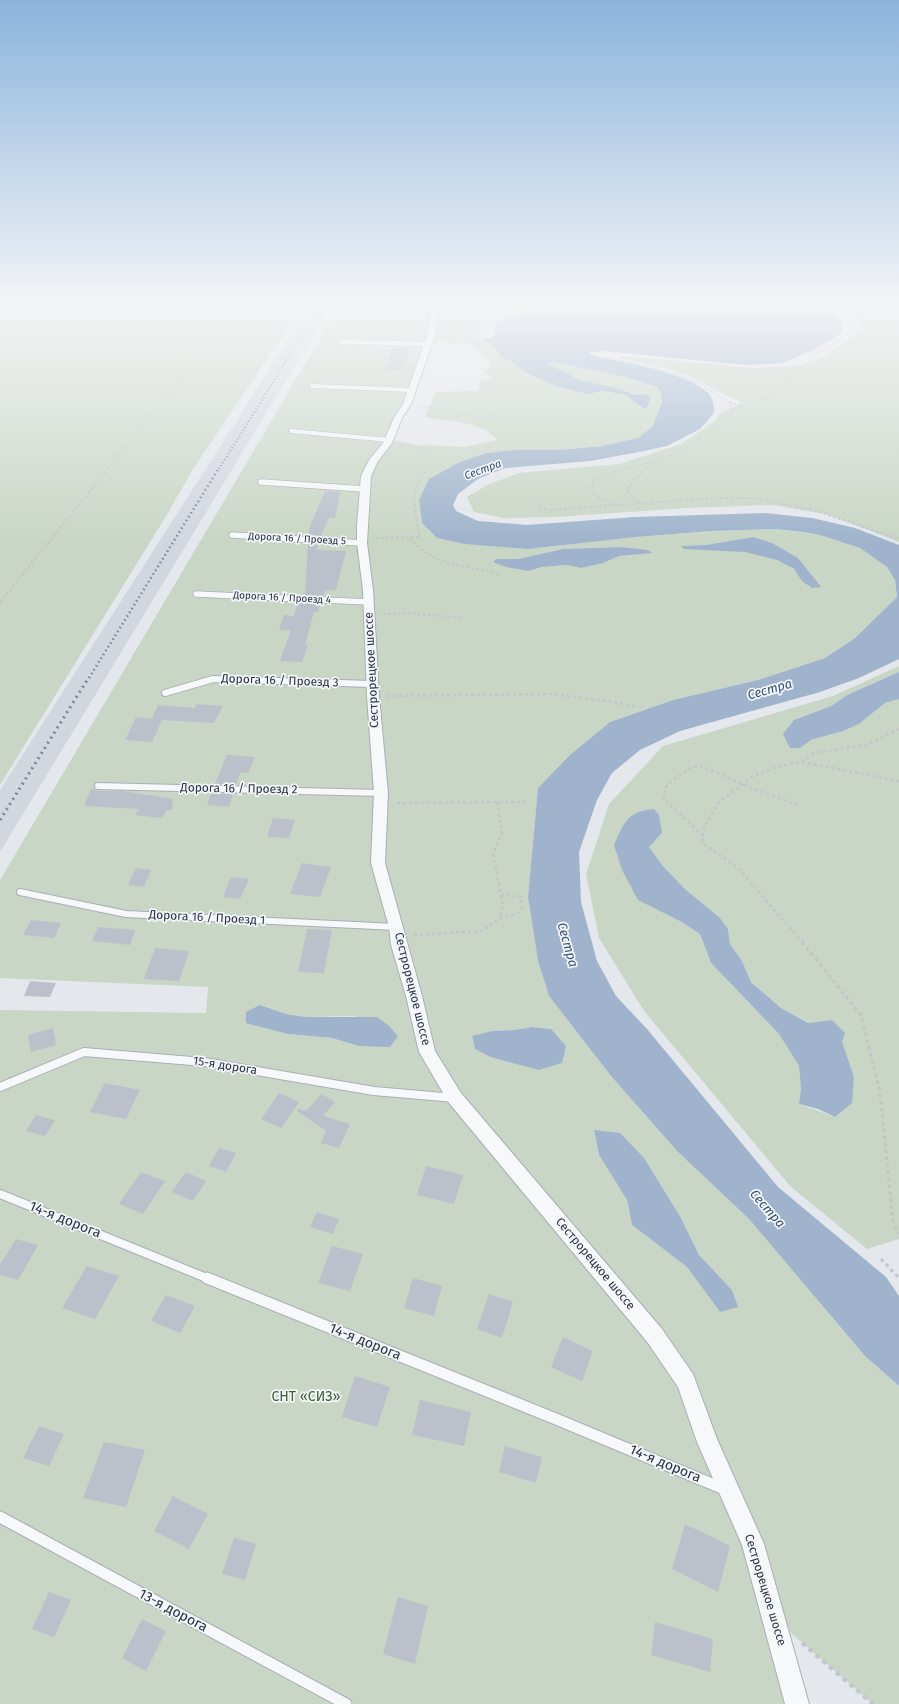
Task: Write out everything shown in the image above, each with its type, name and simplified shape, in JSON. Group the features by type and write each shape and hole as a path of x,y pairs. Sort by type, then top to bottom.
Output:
{"street":[{"name":"Сестрорецкое шоссе","path":"415,383 388,441 374,460 366,476 362,541 381,798 378,863 427,1052 455,1098 655,1336 686,1381 708,1442 753,1544 791,1677 797,1704"}],"lane":[{"path":"312,386 409,397"},
{"path":"291,431 335,434 388,441"},
{"path":"261,482 364,489"},
{"name":"Дорога 16 / Проезд 5","path":"232,535 362,541"},
{"name":"Дорога 16 / Проезд 4","path":"196,594 312,600 368,608"},
{"name":"Дорога 16 / Проезд 3","path":"165,693 213,679 372,690"},
{"name":"Дорога 16 / Проезд 2","path":"98,786 381,798"},
{"name":"Дорога 16 / Проезд 1","path":"20,892 126,914 397,932"},
{"name":"15-я дорога","path":"0,1087 84,1052 204,1062 374,1091 455,1098"},
{"name":"14-я дорога","path":"0,1194 556,1419 729,1491"},
{"name":"13-я дорога","path":"0,1517 346,1704"}],"path":[{"path":"0,602 178,383"},
{"path":"696,383 706,387 730,403 745,406"},
{"path":"642,503 634,500 627,490 630,483 642,473 644,468 676,453 717,427 732,411 765,399 787,383"},
{"path":"409,397 454,411 481,417 492,416 513,409 522,412"},
{"path":"730,403 732,411"},
{"path":"362,541 420,537 413,506 414,491 425,469 433,464 432,456 429,452 420,448 388,441"},
{"path":"619,505 612,504 592,494 592,484 600,476 620,469 657,461"},
{"path":"540,506 548,510 711,498 753,498 814,510 899,539"},
{"path":"410,538 413,544 425,553 457,565 489,570 501,575"},
{"path":"368,608 461,618"},
{"path":"372,690 455,696 551,694 613,702 636,707"},
{"path":"801,762 814,753 868,745 899,729"},
{"path":"899,781 801,762 776,767 752,777 718,803 704,827 702,843 737,867 811,952 861,1015 880,1092 893,1222 899,1234"},
{"path":"703,836 662,798 667,784 692,767 702,766 741,784 798,805"},
{"path":"381,798 528,802"},
{"path":"497,802 502,833 493,854 501,895 502,906 500,918"},
{"path":"397,932 482,931 500,918 518,913 522,908 521,897 501,895"},
{"path":"881,1259 899,1278"},
{"path":"798,1639 873,1704"}],"shaded area":[{"path":"261,383 285,383 0,852 0,790"}],"green space":[{"path":"0,383 251,383 193,469 168,513 0,785"},
{"name":"СНТ «СИЗ»","path":"294,383 413,383 389,440 420,445 464,447 497,440 483,429 474,426 425,417 436,392 476,391 480,388 478,383 479,383 555,383 588,394 604,391 626,395 646,409 651,397 645,394 634,395 619,389 591,383 643,383 657,387 660,391 662,401 653,426 638,438 602,446 559,450 515,450 419,500 422,523 437,538 528,549 636,537 711,531 776,529 820,535 860,548 887,567 895,580 897,597 855,638 825,658 758,680 673,700 610,722 570,755 538,789 528,897 538,961 549,996 611,1076 677,1151 749,1219 865,1356 899,1386 899,1704 873,1704 776,1620 797,1704 0,1704 0,1010 206,1013 208,987 0,978 0,880","holes":["753,537 798,558 802,581 794,570 783,562 770,557 740,551 682,546 706,545","622,547 651,552 619,556 603,563 581,568 567,565 542,567 528,571 497,559 518,559 564,549","260,1005 286,1014 306,1017 355,1016 359,1046 332,1038 288,1034","532,1027 551,1029 511,1062 490,1057 475,1049 472,1037 492,1031","594,1130 681,1218 699,1255 732,1290 720,1312 687,1267 632,1225 627,1200 599,1155"]},
{"path":"702,383 899,383 899,542 830,515 773,505 686,508 556,517 504,518 474,512 467,497 487,485 519,473 619,464 681,444 715,421 720,413 742,403"},
{"path":"899,666 899,672 849,694 831,706 794,720 800,748 811,740 843,731 859,724 885,703 899,699 899,1239 867,1249 790,1186 644,1011 599,938 586,874 609,804 663,746 833,696","holes":["625,821 662,833 648,847 662,865 685,889 720,918 728,929 730,944 742,961 751,982 781,1008 808,1023 832,1020 854,1077 835,1117 799,1104 801,1089 799,1066 779,1034 711,963 700,934 680,921"]}],"water":[{"path":"548,383 591,383 620,389 634,395 645,394 651,397 646,410 626,395 604,391 588,394"},
{"name":"Сестра","path":"643,383 692,383 706,391 712,398 714,413 700,429 667,446 590,461 505,468 478,479 458,494 453,505 456,511 478,521 527,525 635,517 765,513 812,518 855,528 899,545 899,659 859,678 820,692 680,731 640,750 612,773 597,800 579,852 581,902 597,961 616,996 647,1029 778,1187 886,1277 899,1296 899,1386 865,1356 749,1219 677,1151 611,1076 549,996 538,961 528,897 538,788 570,755 610,722 673,700 758,680 825,658 855,638 897,597 895,580 887,567 860,548 820,535 802,532 776,529 711,531 636,537 528,549 465,544 437,538 422,523 419,500 429,479 460,462 487,453 515,450 559,450 602,446 638,438 653,426 662,401 660,391 657,387"},
{"path":"753,537 772,543 798,558 821,587 812,588 802,581 794,569 777,560 745,552 684,549 681,546 706,545"},
{"path":"622,547 648,550 652,553 619,556 603,563 581,568 567,565 542,567 528,571 506,567 493,562 497,559 518,559 563,549"},
{"path":"899,672 899,699 885,703 859,724 843,731 811,740 800,748 790,748 783,734 794,720 831,706 849,694"},
{"path":"654,809 659,815 662,833 649,847 662,865 685,889 720,918 728,929 730,944 742,961 751,982 781,1008 808,1023 832,1020 845,1033 842,1042 854,1077 852,1103 835,1117 818,1109 799,1104 801,1089 799,1066 779,1034 711,963 700,934 680,921 638,900 622,870 614,845 624,824 632,815 645,810"},
{"path":"260,1005 286,1014 306,1017 377,1017 388,1025 398,1036 390,1047 359,1046 332,1038 288,1034 246,1023 246,1012"},
{"path":"532,1027 551,1029 566,1046 562,1063 539,1070 490,1057 475,1049 472,1036 492,1031"},
{"path":"594,1130 620,1133 644,1158 681,1218 699,1255 732,1290 738,1307 720,1312 687,1267 632,1225 627,1200 599,1155"}],"building":[{"path":"325,491 340,492 335,518 329,518 321,536 309,535 309,529"},
{"path":"308,544 318,545 316,550 346,551 336,590 325,591 323,596 305,595"},
{"path":"298,603 320,604 318,612 314,612 305,645 308,645 302,662 280,661 291,630 279,630 284,615 294,616"},
{"path":"196,704 223,706 214,723 162,720 152,742 125,740 136,717 152,719 158,705 195,708"},
{"path":"227,755 255,757 248,773 240,773 236,785 215,784"},
{"path":"91,789 98,791 122,791 173,799 172,810 167,810 162,818 135,815 139,809 84,806"},
{"path":"211,794 233,794 229,807 207,805"},
{"path":"273,818 295,820 289,838 267,837"},
{"path":"302,863 331,867 320,897 290,894"},
{"path":"136,868 151,870 144,887 128,885"},
{"path":"231,877 249,879 240,899 223,897"},
{"path":"31,920 61,923 54,938 23,935"},
{"path":"98,927 135,930 130,945 92,941"},
{"path":"307,929 332,930 324,973 298,972"},
{"path":"155,948 189,951 179,981 144,979"},
{"path":"30,981 56,983 50,997 24,996"},
{"path":"53,1028 56,1045 31,1052 28,1035"},
{"path":"105,1083 140,1090 126,1119 90,1112"},
{"path":"279,1093 299,1102 281,1128 261,1119"},
{"path":"322,1094 335,1102 323,1116 350,1124 339,1148 321,1143 326,1131 297,1111 298,1108 306,1111"},
{"path":"36,1115 55,1120 45,1136 26,1131"},
{"path":"219,1148 236,1153 226,1172 209,1166"},
{"path":"426,1166 463,1175 454,1204 417,1195"},
{"path":"141,1172 165,1181 143,1214 119,1204"},
{"path":"186,1172 206,1181 193,1201 172,1192"},
{"path":"317,1212 339,1219 333,1234 310,1227"},
{"path":"16,1239 38,1245 18,1280 0,1275 0,1265"},
{"path":"332,1246 363,1254 350,1291 318,1283"},
{"path":"87,1266 119,1276 95,1319 62,1308"},
{"path":"413,1278 442,1286 434,1316 404,1308"},
{"path":"489,1294 513,1302 502,1338 477,1329"},
{"path":"166,1295 195,1306 180,1333 151,1321"},
{"path":"563,1337 593,1351 582,1381 551,1367"},
{"path":"355,1376 390,1387 377,1427 342,1417"},
{"path":"420,1400 471,1412 464,1446 412,1435"},
{"path":"39,1426 64,1434 49,1466 23,1458"},
{"path":"104,1442 145,1450 126,1507 83,1498"},
{"path":"505,1446 542,1457 536,1483 499,1472"},
{"path":"173,1496 208,1514 189,1549 154,1531"},
{"path":"685,1524 730,1546 718,1592 672,1569"},
{"path":"234,1538 256,1544 245,1580 222,1574"},
{"path":"49,1592 71,1600 54,1637 32,1629"},
{"path":"398,1597 428,1606 415,1664 383,1654"},
{"path":"142,1619 166,1631 146,1671 122,1658"},
{"path":"655,1622 713,1639 710,1672 651,1655"}],"railway":[{"path":"219,469 273,383"},
{"path":"89,678 219,468"},
{"path":"0,820 89,677"}]}
